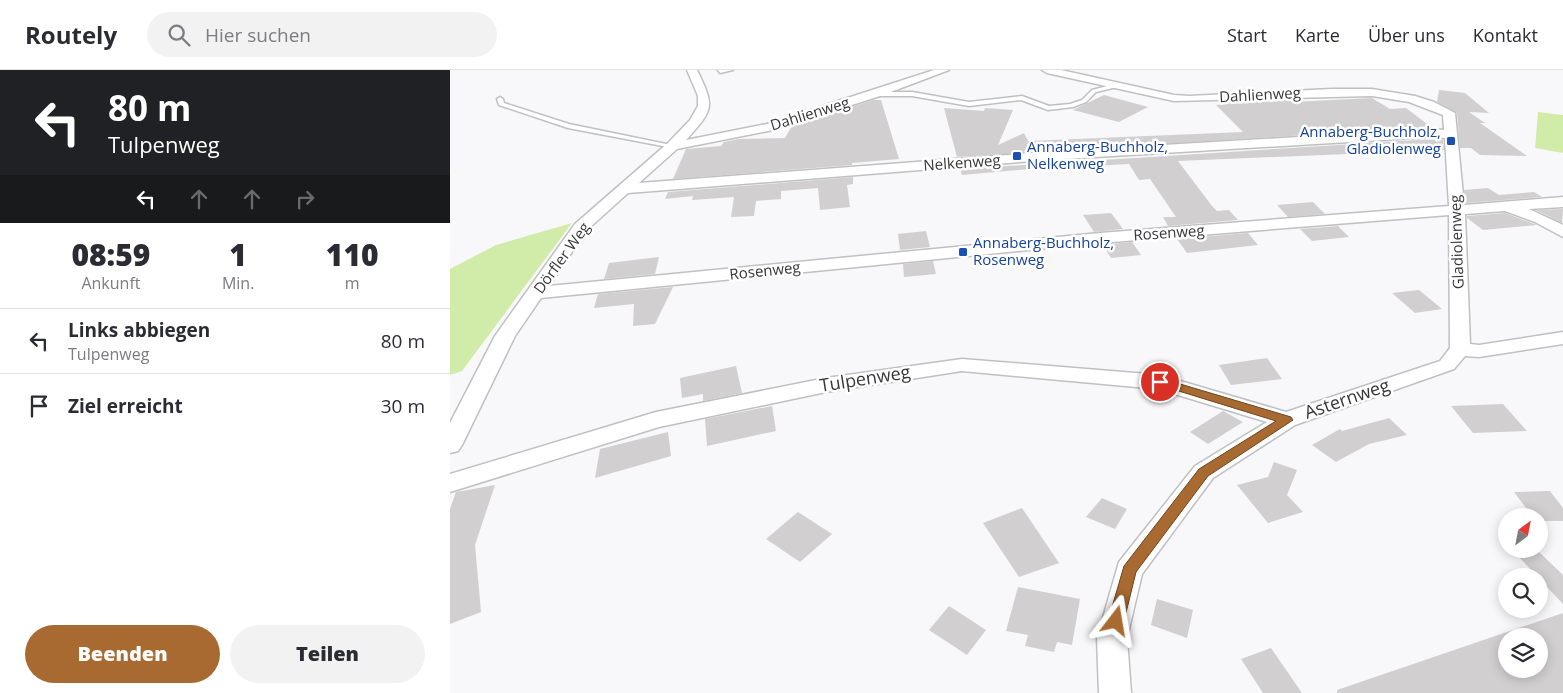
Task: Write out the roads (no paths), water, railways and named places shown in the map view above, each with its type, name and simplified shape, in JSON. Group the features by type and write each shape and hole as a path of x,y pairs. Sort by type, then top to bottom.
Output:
{"street":[{"name":"Dörfler Weg","path":"450,445 505,336 581,227 622,189 674,146 695,122 704,106 704,96 692,70"},
{"name":"Dahlienweg","path":"674,146 769,127 876,94 944,70"},
{"name":"Dahlienweg","path":"1047,70 1115,86 1188,99 1346,91 1385,94 1435,106 1449,112 1451,135"},
{"name":"Nelkenweg","path":"622,189 1046,156 1432,133 1451,135"},
{"name":"Gladiolenweg","path":"1451,135 1457,210 1460,349"},
{"name":"Rosenweg","path":"536,294 1100,238 1563,202"},
{"path":"1508,207 1541,219 1563,232"},
{"path":"1460,349 1479,351 1563,338"},
{"name":"Asternweg","path":"1115,693 1112,638 1129,570 1204,472 1286,420 1447,364 1460,349"},
{"name":"Tulpenweg","path":"450,483 656,420 826,385 962,365 1160,382 1286,420"}],"lane":[{"path":"720,71 730,70"},
{"path":"876,94 912,94 969,104 1022,98 1048,108 1071,106 1084,101 1094,91 1115,86"},
{"path":"500,100 501,104 568,126 674,146"}],"place":[{"name":"Annaberg-Buchholz, Gladiolenweg","path":"1451,141"},
{"name":"Annaberg-Buchholz, Nelkenweg","path":"1017,156"},
{"name":"Annaberg-Buchholz, Rosenweg","path":"963,252"}]}
